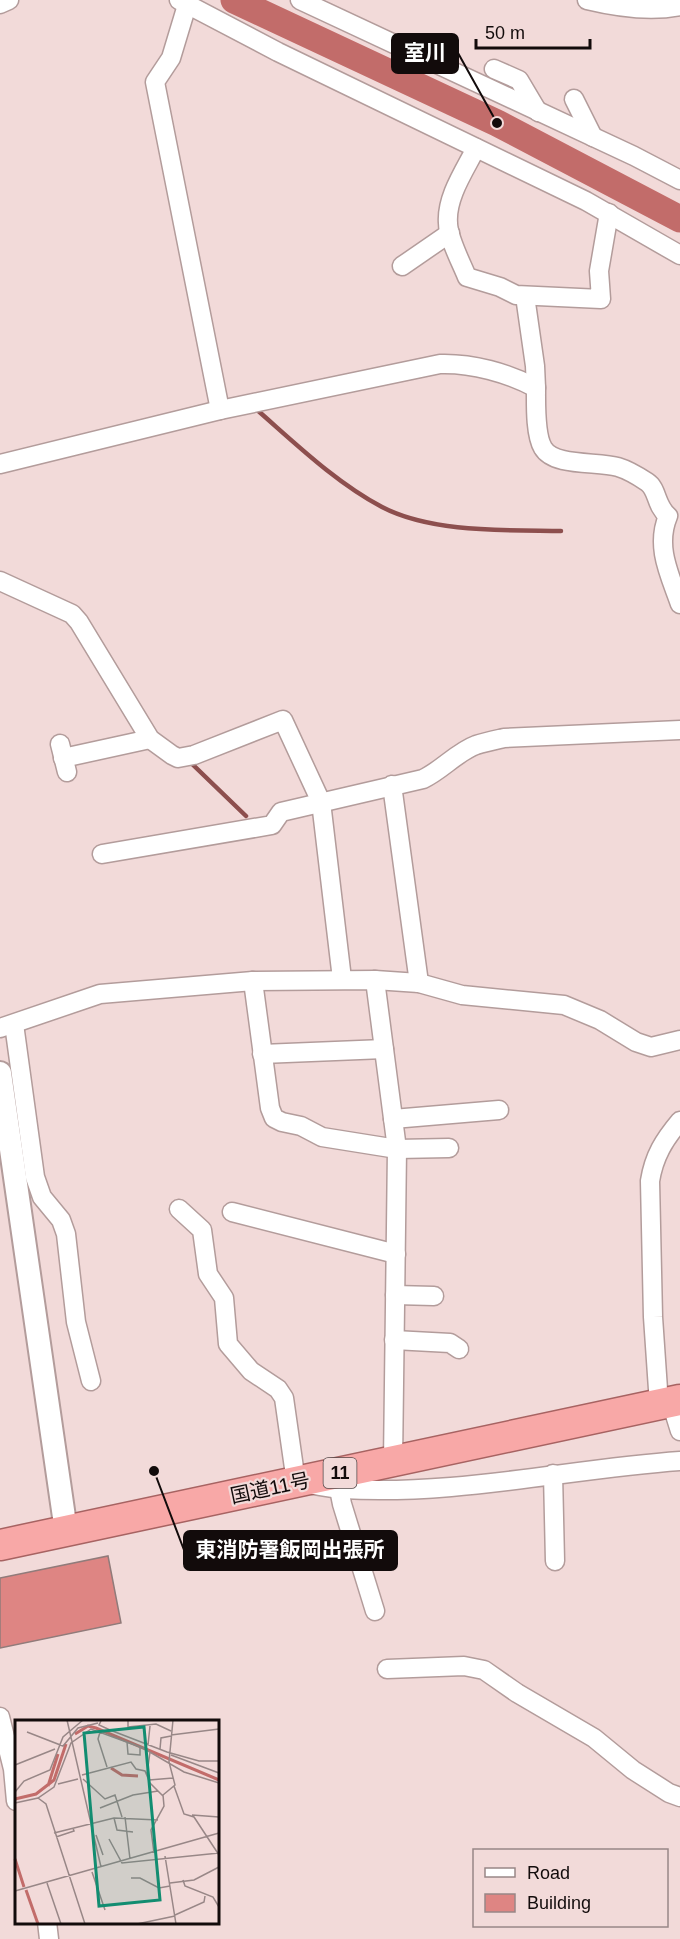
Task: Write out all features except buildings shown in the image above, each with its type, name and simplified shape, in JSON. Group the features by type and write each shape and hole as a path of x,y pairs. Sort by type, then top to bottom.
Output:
{"highway":[{"name":"国道11号","path":"0,1545 670,1402"}],"street":[{"path":"0,4 9,0"},
{"path":"300,0 680,180"},
{"path":"587,0 663,9 680,6"},
{"path":"220,410 155,82 171,58 183,2 278,52 609,213 680,255"},
{"path":"494,69 519,80 539,112"},
{"path":"574,99 593,137"},
{"path":"476,148 453,195 448,211 447,226 467,277 500,287 516,295 600,299 599,271 609,213"},
{"path":"402,266 450,233"},
{"path":"525,296 535,366 539,439 547,453 561,459 618,467 650,483 655,490 659,509 674,515 663,527 662,548 679,595"},
{"path":"0,465 220,410 440,364 468,365 493,371 536,388"},
{"path":"0,581 72,614 150,739 178,758 194,755 283,720 321,802 342,979"},
{"path":"102,854 272,825 281,812 423,779 438,772 464,751 490,741 504,738 680,730"},
{"path":"63,758 150,739"},
{"path":"392,785 419,983"},
{"path":"92,1382 76,1322 66,1234 61,1220 42,1197 35,1177 7,1026 100,994 253,981 342,979 419,983 462,994 564,1005 600,1020 636,1042 651,1047 680,1040"},
{"path":"375,980 397,1149 393,1462"},
{"path":"253,981 270,1108 274,1118 301,1126 322,1137 397,1149 449,1148"},
{"path":"262,1054 384,1049"},
{"path":"0,1073 66,1531"},
{"path":"393,1119 499,1110"},
{"path":"680,1121 657,1151 650,1181 653,1317 670,1402 680,1431"},
{"path":"179,1209 202,1230 208,1274 224,1298 228,1344 251,1371 278,1389 284,1398 296,1482 339,1489 468,1486 553,1474 680,1461"},
{"path":"232,1212 396,1254"},
{"path":"395,1295 434,1296"},
{"path":"394,1340 450,1342 459,1349"},
{"path":"553,1474 555,1561"},
{"path":"339,1489 375,1611"},
{"path":"387,1669 464,1666 483,1670 517,1693 594,1738 633,1770 669,1793 680,1797"},
{"path":"0,1717 13,1769 15,1790"},
{"path":"46,1924 50,1939"}],"waterway":[{"path":"234,0 497,123 680,219"},
{"path":"256,409 348,486 382,507 423,522 446,526 493,530 561,531"},
{"path":"190,762 246,816"}],"place":[{"name":"室川","path":"497,123"},
{"name":"東消防署飯岡出張所","path":"154,1471"}]}
